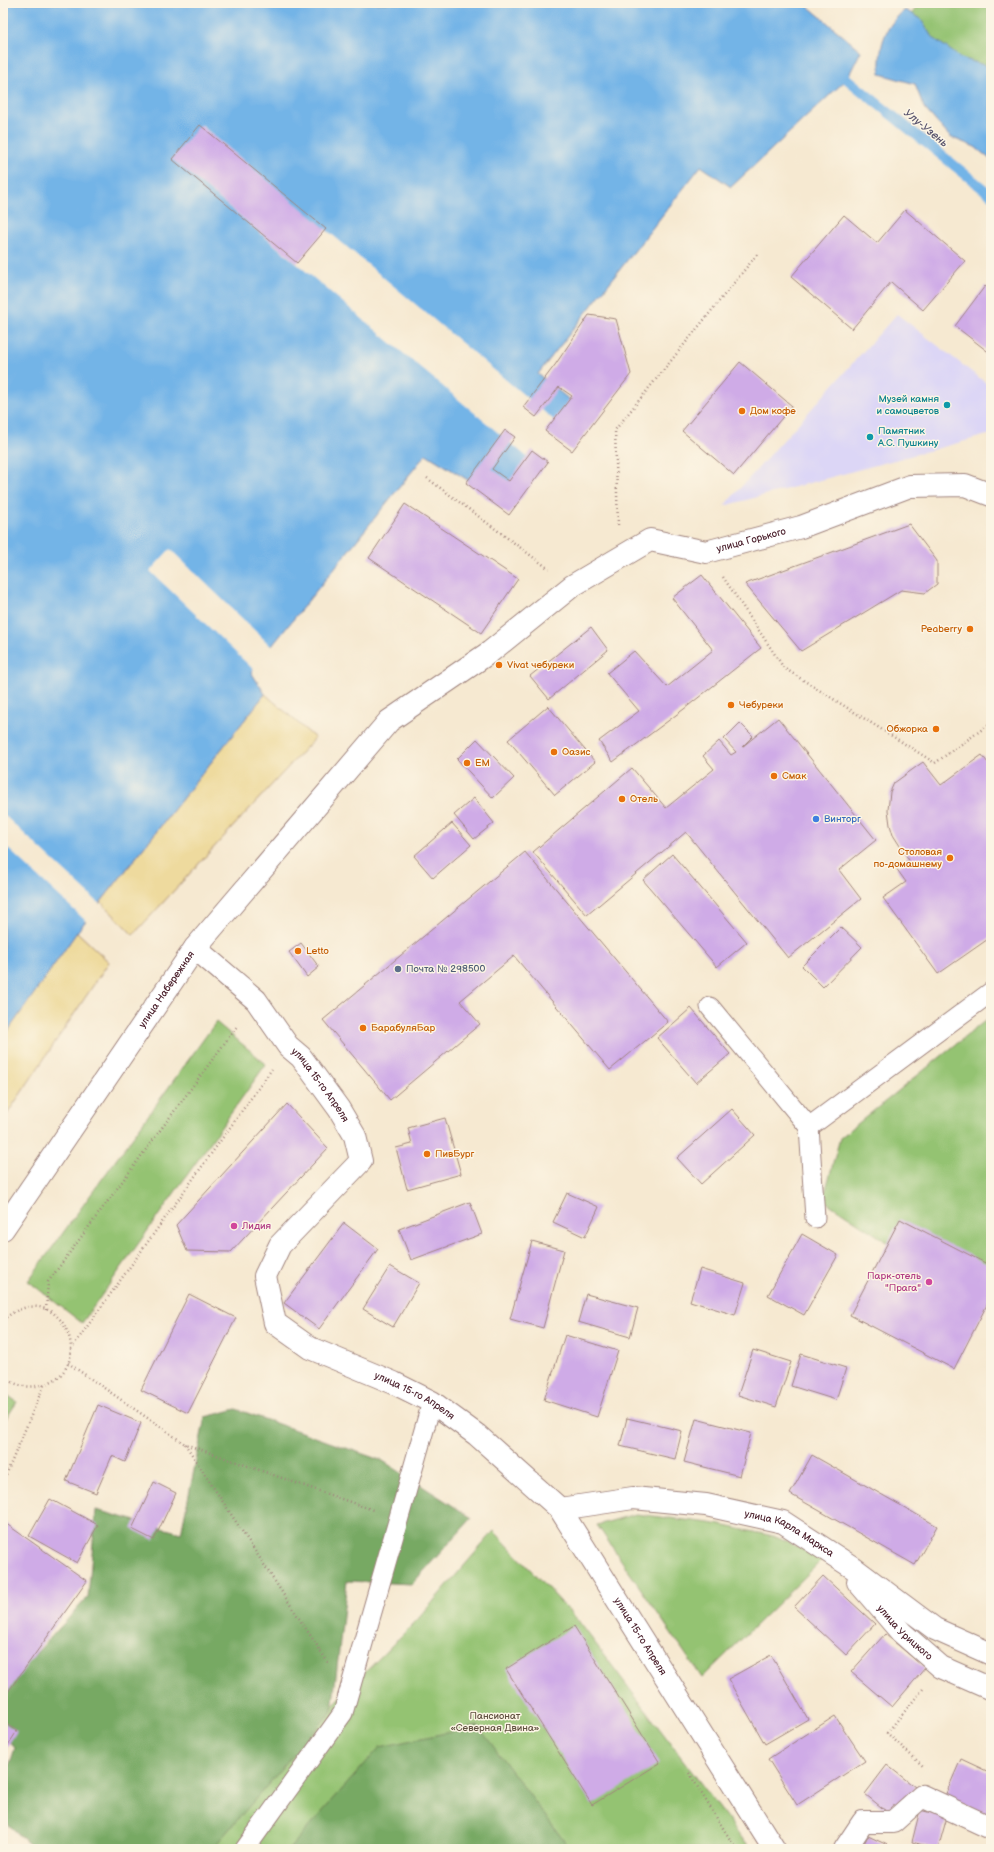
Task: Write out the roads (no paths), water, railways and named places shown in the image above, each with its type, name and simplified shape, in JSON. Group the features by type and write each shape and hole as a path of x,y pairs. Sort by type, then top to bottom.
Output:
{"street":[{"name":"улица Горького","path":"490,652 572,586 650,540 706,552 801,528 910,486 965,485 991,495"},
{"name":"улица Набережная","path":"3,1229 195,948 389,721 490,652"},
{"name":"улица 15-го Апреля","path":"195,948 256,1000 288,1046 301,1058 339,1109 355,1136 361,1161 280,1245 265,1276 276,1323 310,1348 394,1383 432,1402 476,1435 560,1509 774,1849"},
{"name":"улица Карла Маркса","path":"560,1509 633,1498 706,1505 783,1522 835,1556 935,1629 991,1654"},
{"name":"улица Урицкого","path":"835,1556 901,1632 941,1667 991,1689"},
{"path":"845,1849 863,1822 894,1822 922,1796 991,1828"}],"lane":[{"path":"809,1127 991,992"},
{"path":"710,1007 809,1127 815,1218"},
{"path":"244,1849 343,1713 432,1402"}],"water":[{"path":"3,3 804,3 861,51 847,79 731,187 701,166 538,374 576,405 500,500 426,454 251,672 265,694 77,932 3,1038"},
{"path":"905,10 920,18 932,37 961,58 991,67 991,160 975,147 950,137 924,108 915,84 880,74 880,55 887,31"}],"waterway":[{"name":"Улу-Узень","path":"847,79 991,195"}],"place":[{"name":"Музей камня и самоцветов","path":"947,405"},
{"name":"Дом кофе","path":"742,411"},
{"name":"Памятник А.С. Пушкину","path":"870,437"},
{"name":"Peaberry","path":"970,629"},
{"name":"Vivat чебуреки","path":"499,665"},
{"name":"Чебуреки","path":"731,705"},
{"name":"Обжорка","path":"936,729"},
{"name":"Оазис","path":"554,752"},
{"name":"ЕМ","path":"467,763"},
{"name":"Смак","path":"774,776"},
{"name":"Отель","path":"622,799"},
{"name":"Винторг","path":"816,819"},
{"name":"Столовая по-домашнему","path":"950,858"},
{"name":"Letto","path":"298,951"},
{"name":"Почта № 298500","path":"398,969"},
{"name":"БарабуляБар","path":"363,1028"},
{"name":"ПивБург","path":"427,1154"},
{"name":"Лидия","path":"234,1226"},
{"name":"Парк-отель \"Прага\"","path":"929,1282"}],"park label":[{"name":"Пансионат «Северная Двина»","path":"495,1722"}]}
